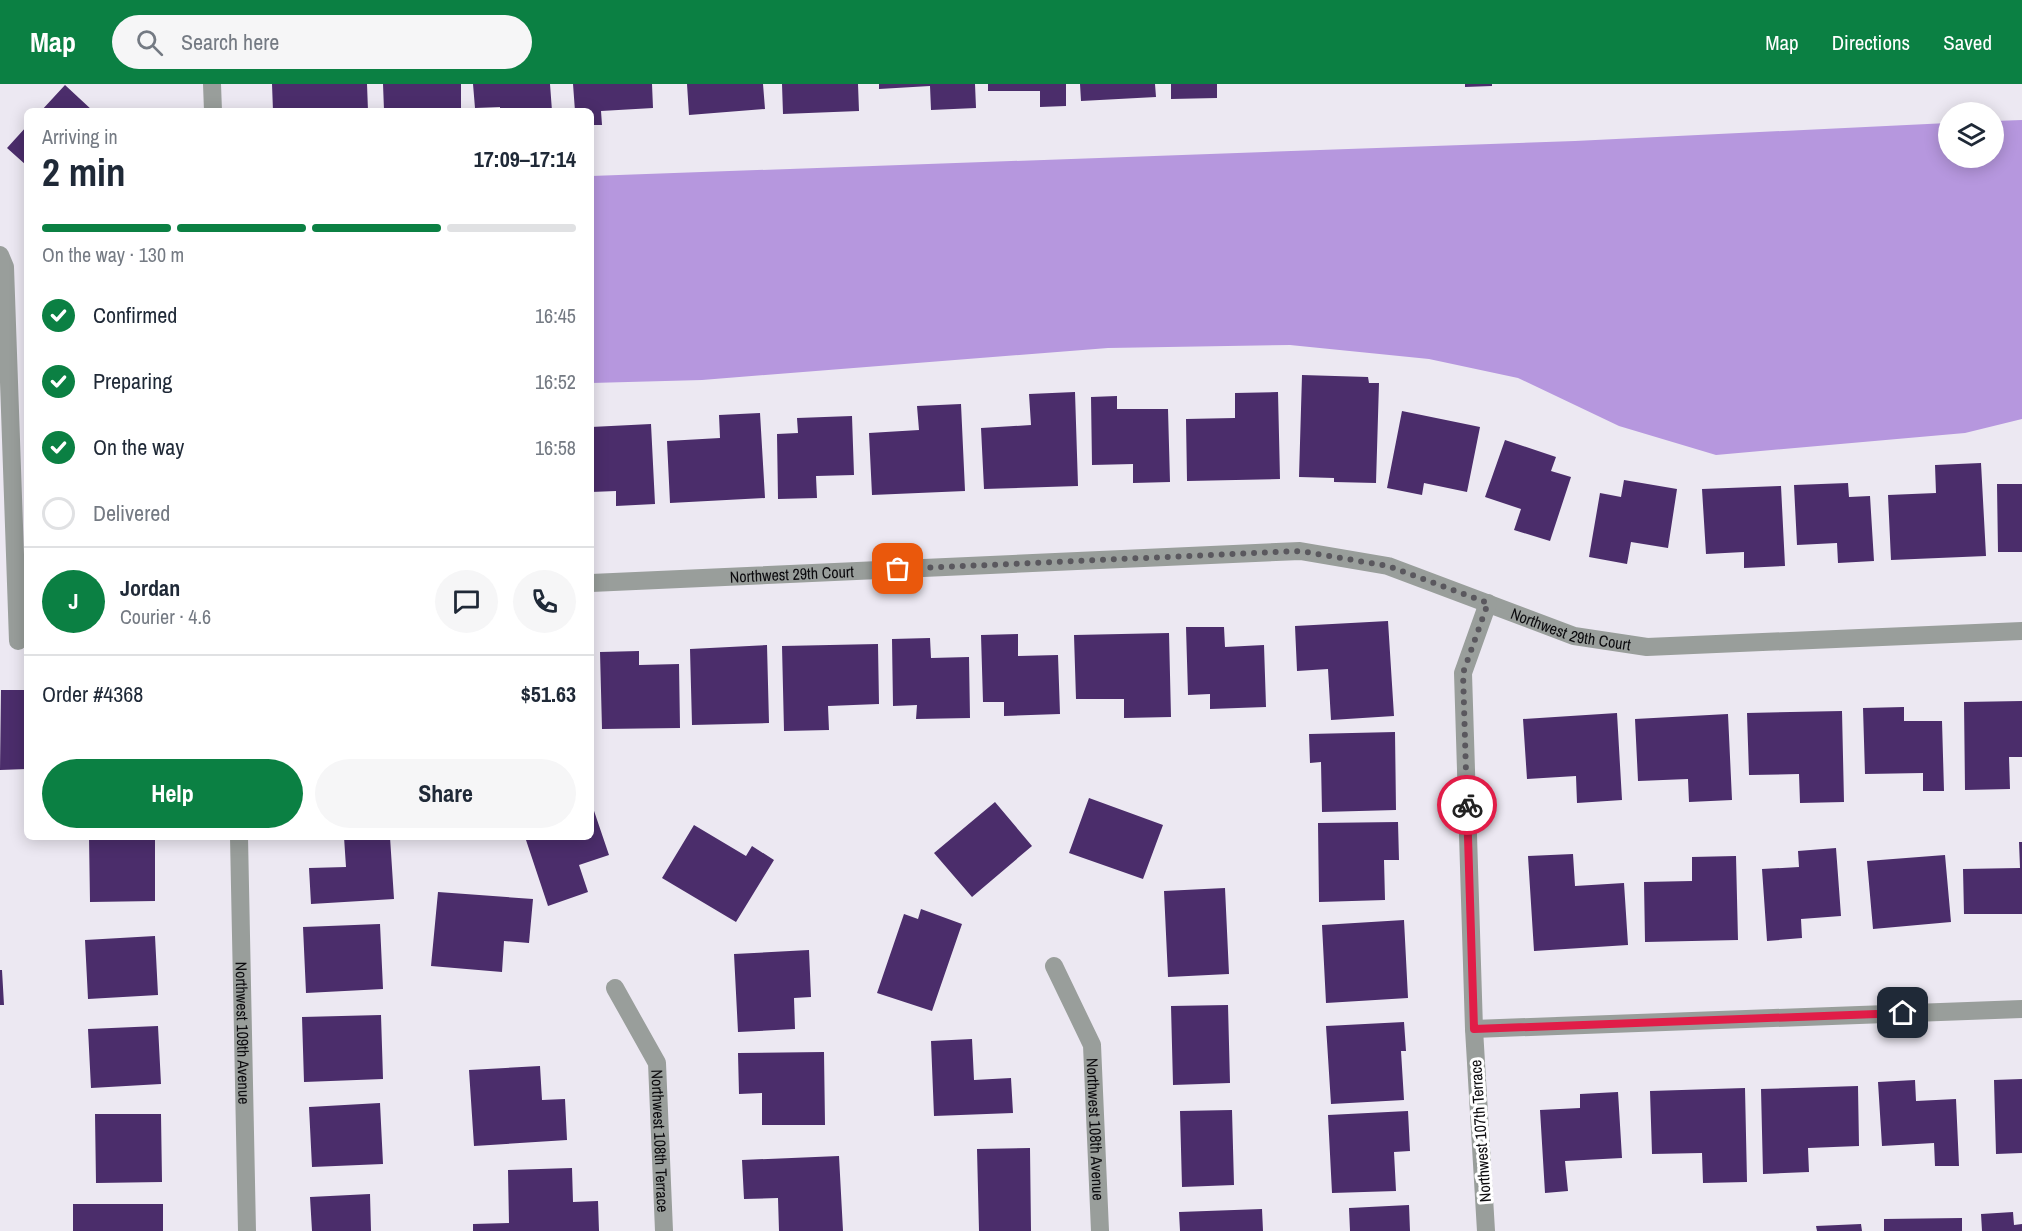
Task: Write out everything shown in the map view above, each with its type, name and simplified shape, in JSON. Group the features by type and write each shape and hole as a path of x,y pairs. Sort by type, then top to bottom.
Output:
{"street":[{"path":"212,84 213,108"},
{"path":"0,255 5,267 15,640"},
{"name":"Northwest 29th Court","path":"594,583 1300,551 1388,566 1574,636 1647,647 2022,632"},
{"name":"Northwest 107th Terrace","path":"1486,1231 1474,1029 1463,673 1488,603"},
{"name":"Northwest 109th Avenue","path":"239,840 247,1231"},
{"name":"Northwest 108th Avenue","path":"1054,966 1092,1045 1100,1231"},
{"name":"Northwest 108th Terrace","path":"615,988 657,1063 664,1231"},
{"path":"1474,1029 2022,1009"}],"shaded area":[{"path":"2022,120 2022,419 1965,433 1716,455 1619,426 1518,378 1429,359 1290,345 1108,348 702,380 594,383 594,176 1575,141 1938,123 1938,168 2004,168 2004,121"}],"building":[{"path":"272,84 367,84 368,108 273,108"},
{"path":"383,84 461,84 461,108 384,108"},
{"path":"473,84 550,84 552,108 475,108"},
{"path":"573,84 652,84 653,108 601,111 602,125 594,125 594,108 575,108"},
{"path":"687,84 763,84 765,109 689,115"},
{"path":"782,84 858,84 859,111 783,114"},
{"path":"879,84 975,84 976,108 931,110 930,86 879,89"},
{"path":"988,84 1066,84 1066,106 1040,107 1040,91 988,91"},
{"path":"1080,84 1155,84 1156,97 1081,101"},
{"path":"1171,84 1217,84 1217,98 1171,99"},
{"path":"1465,84 1492,84 1492,86 1465,87"},
{"path":"65,85 90,108 44,108"},
{"path":"24,129 24,163 7,148"},
{"path":"1302,375 1368,377 1369,383 1379,383 1376,483 1334,482 1334,478 1299,477"},
{"path":"1075,392 1078,486 984,489 981,428 1031,425 1029,394"},
{"path":"1278,392 1280,479 1187,481 1186,419 1235,418 1235,393"},
{"path":"1117,396 1117,409 1168,409 1170,482 1133,483 1133,464 1092,465 1091,397"},
{"path":"961,404 965,491 872,495 869,433 919,430 917,406"},
{"path":"1402,411 1480,427 1467,492 1424,483 1422,495 1387,488"},
{"path":"760,413 765,498 670,503 667,441 720,438 719,415"},
{"path":"852,416 854,475 816,476 817,498 778,499 777,434 798,433 797,418"},
{"path":"651,424 655,504 616,506 616,491 594,492 594,427"},
{"path":"1505,440 1556,457 1551,471 1571,477 1550,541 1514,530 1521,509 1485,497"},
{"path":"1981,463 1986,556 1891,560 1888,495 1936,493 1935,465"},
{"path":"1624,480 1677,489 1668,548 1631,542 1627,564 1589,557 1600,493 1621,497"},
{"path":"1848,483 1849,497 1870,496 1874,561 1838,563 1837,543 1797,545 1794,485"},
{"path":"1997,484 2022,484 2022,552 1998,552"},
{"path":"1781,486 1785,566 1744,568 1744,552 1706,554 1702,489"},
{"path":"1388,621 1394,716 1331,720 1328,669 1297,671 1295,626"},
{"path":"1186,627 1224,627 1225,647 1264,645 1266,707 1210,709 1210,694 1188,695"},
{"path":"1169,633 1171,717 1124,718 1124,699 1076,699 1074,635"},
{"path":"1018,634 1018,656 1058,655 1060,714 1004,716 1004,702 983,702 981,635"},
{"path":"930,638 931,658 969,657 970,718 916,719 917,705 893,706 892,639"},
{"path":"878,644 879,704 828,706 829,730 784,731 782,646"},
{"path":"767,645 769,723 692,725 690,649"},
{"path":"639,651 639,665 679,664 680,728 602,729 600,652"},
{"path":"1,690 24,690 24,769 0,770"},
{"path":"2022,701 2022,757 2009,757 2010,789 1965,790 1964,702"},
{"path":"1904,707 1904,721 1942,721 1944,791 1923,791 1923,773 1865,774 1863,708"},
{"path":"1842,711 1844,802 1800,803 1799,774 1749,775 1747,713"},
{"path":"1617,713 1622,800 1577,803 1576,776 1527,779 1523,719"},
{"path":"1728,714 1732,800 1689,802 1688,779 1638,781 1635,719"},
{"path":"1395,732 1396,810 1322,812 1321,762 1310,763 1309,734"},
{"path":"1089,798 1163,825 1143,879 1069,853"},
{"path":"995,802 1032,846 972,897 934,853"},
{"path":"594,811 609,855 579,865 588,892 548,906 526,840 594,840"},
{"path":"1398,822 1399,860 1384,860 1385,900 1319,902 1318,823"},
{"path":"694,825 746,856 752,846 774,860 736,922 662,878"},
{"path":"89,840 155,840 155,901 90,902"},
{"path":"344,840 390,840 394,899 311,904 309,868 346,867"},
{"path":"2019,842 2022,842 2022,914 1964,914 1963,869 2020,868"},
{"path":"1836,848 1841,916 1801,919 1802,938 1767,941 1762,869 1799,867 1798,851"},
{"path":"1573,854 1575,886 1624,883 1628,945 1534,951 1528,856"},
{"path":"1945,855 1951,922 1873,929 1867,861"},
{"path":"1736,856 1738,940 1645,942 1644,882 1692,881 1692,857"},
{"path":"1225,888 1229,974 1168,977 1164,891"},
{"path":"438,892 533,899 529,943 504,941 502,972 431,966"},
{"path":"921,909 962,924 932,1011 877,993 904,914 918,919"},
{"path":"1404,920 1408,998 1326,1003 1322,925"},
{"path":"380,924 383,989 306,993 303,927"},
{"path":"155,936 158,995 88,999 85,940"},
{"path":"809,950 811,997 794,998 795,1029 738,1032 734,954"},
{"path":"0,970 2,970 4,1005 0,1005"},
{"path":"1228,1005 1230,1083 1173,1085 1171,1006"},
{"path":"381,1015 383,1079 304,1082 302,1017"},
{"path":"1404,1022 1406,1051 1401,1051 1404,1100 1331,1104 1326,1026"},
{"path":"158,1026 161,1084 91,1088 88,1029"},
{"path":"972,1039 974,1080 1011,1078 1013,1113 934,1116 931,1041"},
{"path":"824,1052 825,1125 762,1125 762,1093 739,1094 738,1053"},
{"path":"540,1066 542,1100 565,1099 567,1140 474,1146 469,1070"},
{"path":"2022,1079 2022,1153 1996,1154 1994,1080"},
{"path":"1915,1080 1916,1101 1956,1099 1959,1166 1935,1166 1934,1143 1882,1146 1878,1082"},
{"path":"1858,1086 1859,1146 1808,1148 1809,1172 1763,1174 1761,1089"},
{"path":"1745,1088 1747,1182 1703,1183 1702,1153 1652,1154 1650,1091"},
{"path":"1618,1092 1622,1158 1565,1161 1568,1191 1545,1193 1540,1110 1580,1108 1580,1094"},
{"path":"380,1103 383,1164 312,1167 309,1107"},
{"path":"1232,1110 1234,1185 1182,1187 1180,1111"},
{"path":"1408,1111 1410,1151 1394,1152 1396,1191 1332,1193 1328,1115"},
{"path":"95,1114 161,1114 162,1182 96,1183"},
{"path":"1030,1148 1031,1231 979,1231 977,1149"},
{"path":"839,1156 843,1231 779,1231 778,1198 744,1199 742,1160"},
{"path":"572,1168 573,1202 598,1201 599,1231 473,1231 473,1224 509,1223 508,1170"},
{"path":"370,1194 371,1231 312,1231 310,1197"},
{"path":"73,1204 163,1204 163,1231 73,1231"},
{"path":"1409,1205 1410,1231 1350,1231 1349,1208"},
{"path":"1262,1209 1263,1231 1180,1231 1179,1212"},
{"path":"2013,1212 2014,1225 2022,1224 2022,1231 1982,1231 1981,1214"},
{"path":"1962,1218 1962,1231 1884,1231 1884,1219"},
{"path":"1861,1224 1862,1231 1817,1231 1816,1226"}],"way so far":[{"path":"898,569 1300,551 1388,566 1488,603 1463,673 1467,805"}],"route":[{"path":"1467,805 1474,1029 1903,1013"}]}
